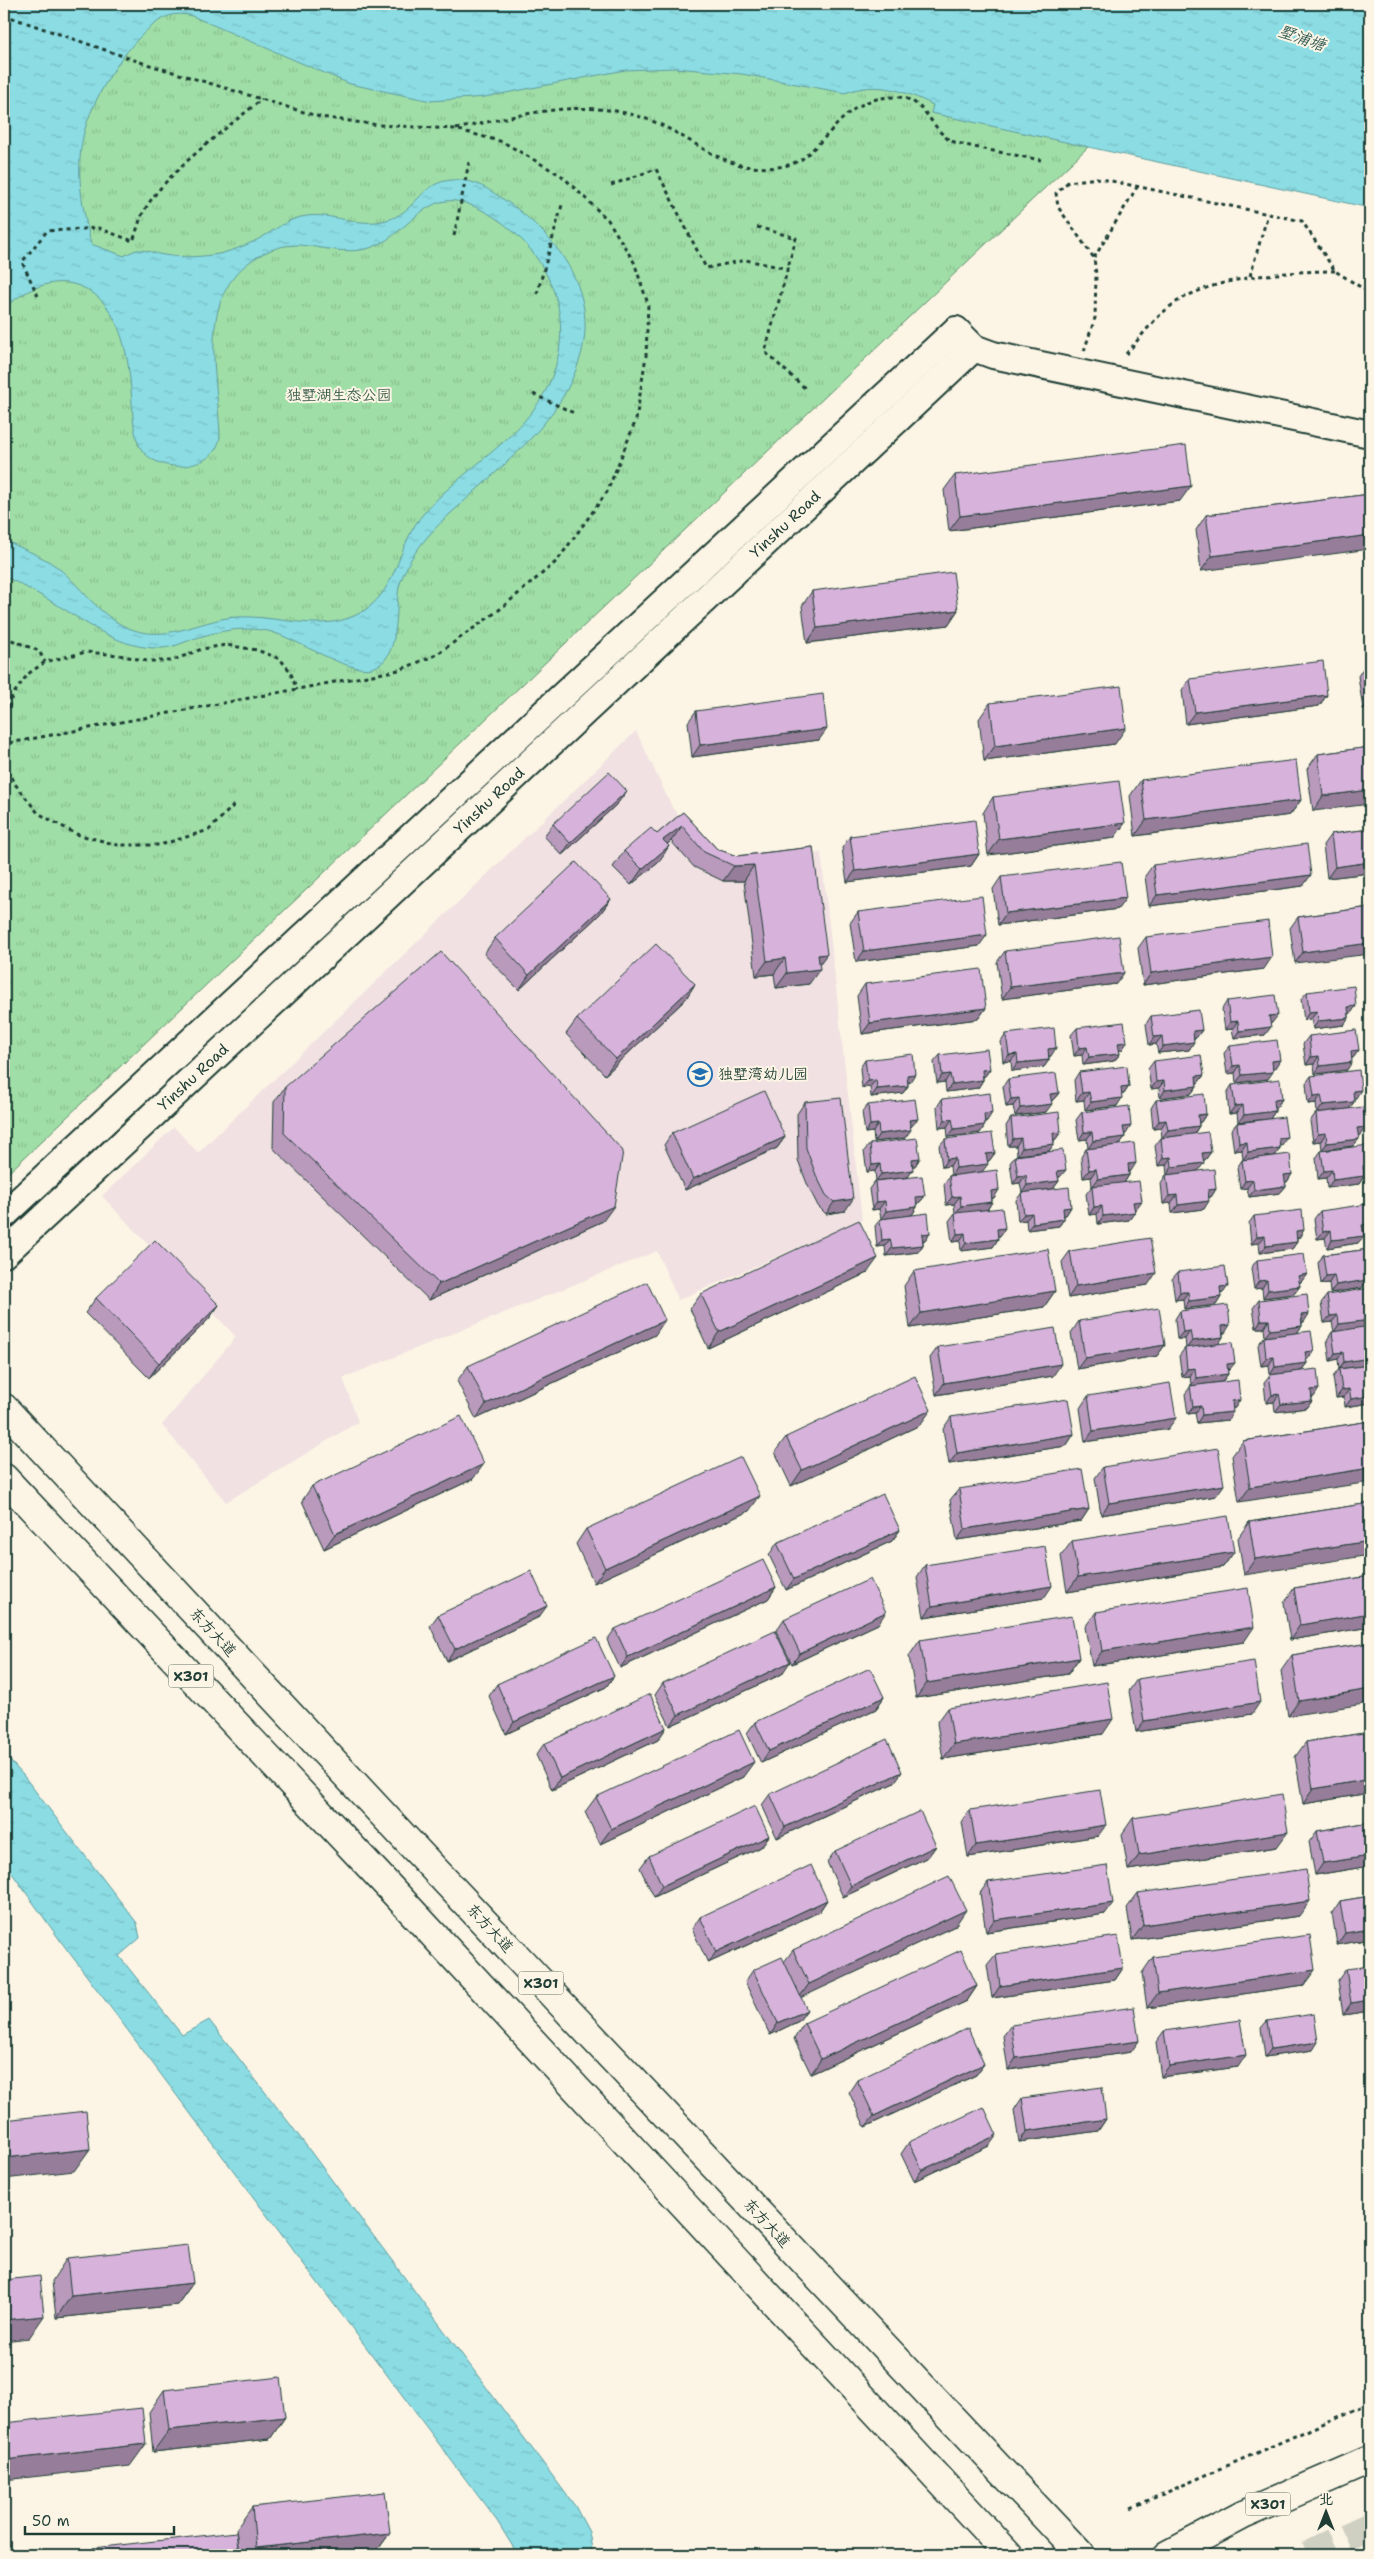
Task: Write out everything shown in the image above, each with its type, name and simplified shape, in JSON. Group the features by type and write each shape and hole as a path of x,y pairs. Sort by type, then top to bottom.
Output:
{"main road":[{"name":"东方大道","path":"4,1408 403,1836 1081,2555"},
{"name":"X301","path":"4,1478 378,1875 1009,2555"},
{"name":"X301","path":"1168,2555 1243,2515 1370,2460"}],"street":[{"path":"965,339 992,355 1370,434"},
{"name":"Yinshu Road","path":"4,1215 965,339"},
{"name":"Yinshu Road","path":"4,1254 965,339"}],"path":[{"path":"4,15 140,62 320,117 378,125 455,130 503,142 562,176 608,220 634,262 648,304 646,356 636,420 607,492 557,561 499,610 436,654 398,670 4,744"},
{"path":"455,130 528,113 579,108 611,108 648,119 683,135 707,151 737,163 748,167 776,168 799,161 854,107 874,100 896,97 917,102 950,141 1041,160"},
{"path":"38,296 22,262 47,231 98,228 133,240 143,213 163,186 209,142 262,99"},
{"path":"454,236 469,162"},
{"path":"611,185 656,168 706,268 746,260 789,269"},
{"path":"1084,351 1095,318 1096,274 1094,258 1058,207 1056,193 1068,182 1097,178 1302,222 1335,271 1370,293"},
{"path":"1094,258 1136,187"},
{"path":"537,294 562,205"},
{"path":"1250,276 1268,214"},
{"path":"757,227 796,238 765,352 807,390"},
{"path":"1126,354 1167,308 1194,293 1250,276 1300,271 1335,271"},
{"path":"533,394 574,413"},
{"path":"4,636 39,651 45,662"},
{"path":"4,723 12,696 28,674 45,662 86,652 119,655 147,662 171,661 202,649 226,645 257,650 280,659 290,671 298,690"},
{"path":"4,763 15,784 38,813 76,834 118,845 160,845 208,830 235,804"},
{"path":"1131,2508 1370,2403"}],"shaded area":[{"path":"636,731 673,809 726,862 821,853 862,1220 678,1300 657,1251 343,1378 358,1422 226,1502 162,1425 236,1337 102,1196 174,1127 198,1153"}],"green space":[{"name":"独墅湖生态公园","path":"4,4 169,4 716,34 1021,114 1088,147 4,1177"}],"water":[{"name":"墅浦塘","path":"4,4 1370,4 1370,208 931,113 933,105 901,91 890,89 856,89 845,93 742,74 675,68 625,70 485,97 431,101 350,84 192,16 179,14 166,17 153,25 140,37 114,69 103,87 87,122 81,150 80,177 91,244 124,256 137,250 178,257 219,254 248,244 296,218 323,216 378,222 399,215 426,191 442,182 459,180 473,182 486,188 522,213 555,246 568,265 578,286 584,308 585,331 581,355 573,378 561,400 547,419 514,455 447,516 413,556 399,587 395,633 392,645 388,655 381,663 372,668 349,666 280,635 268,631 249,629 231,630 202,636 169,647 132,645 94,628 4,576 4,539 57,567 105,614 127,628 141,632 174,632 227,618 262,618 315,623 349,618 365,610 385,589 415,525 424,513 443,493 523,423 539,402 551,379 559,352 561,333 558,306 553,289 543,268 526,244 493,217 468,204 454,201 441,202 429,207 387,240 367,249 350,251 294,245 269,251 257,257 237,273 224,292 217,314 214,338 214,363 220,436 216,449 207,458 196,464 182,466 156,461 145,454 138,443 123,342 118,326 101,300 88,290 73,284 54,283 27,292 4,308"},
{"path":"4,1754 23,1775 137,1923 140,1938 119,1956 182,2035 209,2020 290,2124 575,2506 589,2532 593,2555 518,2555 497,2521 62,1943 4,1862"}],"building":[{"path":"1186,445 1191,486 960,516 955,475"},
{"path":"1370,494 1370,535 1212,556 1206,515"},
{"path":"953,572 958,610 817,628 812,591"},
{"path":"1323,661 1327,695 1195,712 1190,679"},
{"path":"1366,664 1370,664 1370,694"},
{"path":"1121,686 1126,728 995,746 990,703"},
{"path":"823,694 827,729 700,745 696,711"},
{"path":"1370,747 1370,790 1323,796 1318,754"},
{"path":"1296,760 1301,800 1146,820 1141,780"},
{"path":"609,772 627,791 570,843 553,824"},
{"path":"1119,781 1125,823 999,839 993,797"},
{"path":"683,812 717,849 737,856 813,847 827,954 818,955 820,969 787,973 785,958 767,961 754,865 734,866 704,852 682,826 663,840 669,846 642,869 624,851 651,828 657,834"},
{"path":"975,820 979,854 855,871 850,836"},
{"path":"1370,829 1370,862 1335,867 1331,834"},
{"path":"1307,844 1311,875 1157,895 1153,865"},
{"path":"576,862 611,899 529,975 495,938"},
{"path":"1121,862 1126,898 1006,913 1001,877"},
{"path":"982,896 987,935 864,951 858,912"},
{"path":"1370,907 1370,943 1303,952 1298,917"},
{"path":"1268,921 1272,957 1151,973 1146,937"},
{"path":"1119,936 1124,973 1010,987 1005,951"},
{"path":"656,944 695,984 616,1059 577,1019"},
{"path":"441,952 623,1151 614,1206 439,1284 284,1133 285,1087"},
{"path":"981,969 986,1008 870,1023 865,984"},
{"path":"1354,986 1356,1006 1348,1007 1349,1018 1318,1021 1317,1011 1309,1012 1307,992"},
{"path":"1275,995 1278,1015 1269,1016 1271,1027 1239,1031 1238,1021 1230,1022 1227,1001"},
{"path":"1199,1010 1202,1030 1193,1031 1194,1042 1163,1046 1162,1036 1154,1037 1151,1016"},
{"path":"1124,1022 1127,1042 1118,1043 1120,1054 1089,1057 1087,1047 1079,1048 1077,1028"},
{"path":"1054,1028 1056,1048 1048,1049 1049,1060 1018,1063 1017,1054 1009,1055 1006,1034"},
{"path":"1356,1030 1359,1050 1351,1051 1352,1062 1320,1066 1319,1056 1311,1057 1309,1036"},
{"path":"1277,1040 1280,1060 1272,1061 1273,1072 1242,1075 1240,1065 1233,1066 1230,1046"},
{"path":"987,1049 990,1069 982,1070 983,1080 952,1084 950,1074 942,1075 940,1055"},
{"path":"913,1054 915,1074 907,1075 908,1086 877,1089 876,1080 868,1081 865,1060"},
{"path":"1201,1055 1204,1075 1196,1076 1197,1086 1165,1090 1164,1081 1156,1082 1154,1061"},
{"path":"1127,1066 1129,1086 1121,1087 1122,1098 1091,1102 1089,1092 1082,1093 1079,1072"},
{"path":"1359,1070 1361,1090 1353,1091 1354,1102 1323,1105 1321,1095 1314,1096 1311,1076"},
{"path":"1056,1073 1059,1093 1050,1094 1052,1104 1020,1108 1019,1098 1011,1099 1008,1079"},
{"path":"1280,1079 1282,1099 1274,1100 1275,1111 1244,1115 1243,1105 1235,1106 1232,1085"},
{"path":"764,1091 785,1137 693,1179 672,1133"},
{"path":"990,1093 992,1113 984,1114 985,1125 954,1129 952,1119 945,1120 942,1099"},
{"path":"1204,1094 1206,1114 1198,1115 1199,1126 1168,1130 1166,1120 1159,1121 1156,1100"},
{"path":"841,1098 853,1199 834,1202 826,1195 806,1148 805,1102"},
{"path":"915,1099 918,1119 909,1120 911,1130 879,1134 878,1124 870,1125 868,1105"},
{"path":"1129,1106 1131,1126 1123,1127 1125,1137 1093,1141 1092,1132 1084,1132 1082,1112"},
{"path":"1363,1107 1366,1127 1357,1128 1359,1139 1327,1143 1326,1133 1318,1134 1316,1113"},
{"path":"1059,1112 1061,1132 1053,1133 1054,1144 1022,1148 1021,1138 1013,1139 1011,1118"},
{"path":"1284,1117 1287,1137 1279,1138 1280,1148 1248,1152 1247,1142 1239,1143 1237,1123"},
{"path":"1208,1132 1211,1152 1202,1153 1204,1163 1172,1167 1171,1157 1163,1158 1161,1138"},
{"path":"992,1133 995,1153 986,1154 988,1164 956,1168 955,1158 947,1159 945,1139"},
{"path":"917,1138 920,1158 912,1159 913,1170 881,1174 880,1164 872,1165 870,1144"},
{"path":"1134,1143 1136,1163 1128,1164 1129,1175 1098,1179 1096,1169 1089,1170 1086,1149"},
{"path":"1369,1145 1370,1165 1363,1166 1364,1176 1333,1180 1332,1170 1324,1171 1321,1151"},
{"path":"1063,1150 1066,1170 1057,1171 1059,1181 1027,1185 1026,1175 1018,1176 1015,1156"},
{"path":"1290,1154 1292,1174 1284,1175 1286,1186 1254,1190 1253,1180 1245,1181 1242,1160"},
{"path":"1214,1169 1216,1189 1208,1190 1209,1201 1178,1205 1177,1195 1169,1196 1166,1175"},
{"path":"997,1170 999,1190 991,1191 992,1202 961,1206 960,1196 952,1197 949,1176"},
{"path":"922,1176 925,1196 916,1197 917,1207 886,1211 885,1201 877,1202 875,1181"},
{"path":"1139,1181 1142,1201 1133,1202 1135,1212 1103,1216 1102,1206 1094,1207 1092,1186"},
{"path":"1069,1187 1071,1207 1063,1208 1064,1219 1033,1223 1032,1213 1024,1214 1021,1193"},
{"path":"1368,1204 1370,1224 1362,1225 1364,1236 1332,1240 1331,1230 1323,1232 1320,1211"},
{"path":"1002,1208 1005,1228 997,1229 998,1239 966,1243 965,1233 957,1234 955,1213"},
{"path":"1302,1210 1304,1230 1296,1231 1297,1242 1266,1246 1265,1236 1257,1237 1254,1216"},
{"path":"928,1213 930,1233 922,1234 923,1245 892,1248 890,1239 882,1240 880,1219"},
{"path":"859,1220 878,1258 719,1332 701,1294"},
{"path":"1150,1238 1156,1273 1076,1286 1070,1251"},
{"path":"155,1240 219,1305 159,1363 96,1298"},
{"path":"1048,1249 1055,1291 921,1313 914,1271"},
{"path":"1370,1249 1370,1269 1366,1270 1367,1280 1336,1285 1334,1275 1326,1276 1323,1255"},
{"path":"1304,1254 1307,1274 1298,1276 1300,1286 1268,1290 1267,1280 1259,1281 1257,1260"},
{"path":"1225,1266 1228,1286 1220,1287 1221,1297 1189,1301 1188,1292 1180,1292 1178,1272"},
{"path":"647,1282 665,1320 486,1404 468,1366"},
{"path":"1370,1288 1370,1320 1339,1324 1338,1315 1330,1316 1327,1295"},
{"path":"1307,1294 1309,1314 1301,1315 1302,1326 1270,1330 1269,1320 1261,1320 1259,1300"},
{"path":"1228,1305 1230,1325 1222,1326 1223,1337 1192,1341 1190,1331 1183,1332 1180,1311"},
{"path":"1159,1308 1165,1345 1085,1358 1079,1321"},
{"path":"1370,1326 1370,1358 1344,1362 1343,1352 1335,1353 1332,1332"},
{"path":"1055,1328 1061,1364 944,1383 938,1347"},
{"path":"1311,1331 1314,1351 1305,1352 1307,1363 1275,1367 1274,1357 1266,1358 1264,1337"},
{"path":"1232,1342 1235,1363 1227,1364 1228,1374 1196,1378 1195,1368 1187,1369 1185,1348"},
{"path":"1370,1365 1370,1396 1351,1399 1349,1389 1342,1390 1339,1369"},
{"path":"1317,1369 1319,1389 1311,1390 1312,1401 1281,1404 1279,1394 1272,1395 1269,1375"},
{"path":"915,1376 931,1410 802,1470 786,1437"},
{"path":"1238,1380 1240,1400 1232,1401 1233,1412 1202,1415 1201,1406 1193,1407 1190,1386"},
{"path":"1170,1383 1176,1418 1093,1431 1088,1396"},
{"path":"1068,1399 1074,1434 957,1453 951,1417"},
{"path":"461,1416 484,1464 335,1534 312,1486"},
{"path":"1370,1421 1370,1468 1250,1487 1243,1441"},
{"path":"1218,1448 1224,1485 1109,1503 1103,1467"},
{"path":"741,1457 760,1496 605,1568 586,1529"},
{"path":"1082,1469 1089,1509 965,1529 959,1489"},
{"path":"883,1494 900,1530 794,1579 777,1543"},
{"path":"1370,1503 1370,1541 1255,1559 1249,1522"},
{"path":"1228,1516 1234,1552 1078,1577 1072,1541"},
{"path":"1045,1546 1052,1586 932,1606 925,1565"},
{"path":"763,1560 776,1587 628,1657 615,1629"},
{"path":"531,1571 547,1606 455,1649 438,1615"},
{"path":"1370,1576 1370,1613 1300,1625 1294,1588"},
{"path":"870,1579 886,1612 800,1653 784,1619"},
{"path":"1248,1588 1254,1627 1102,1651 1096,1612"},
{"path":"1072,1616 1079,1658 927,1683 920,1640"},
{"path":"775,1631 790,1662 678,1715 663,1683"},
{"path":"596,1638 614,1676 514,1722 497,1684"},
{"path":"1370,1643 1370,1689 1299,1701 1292,1655"},
{"path":"1254,1661 1260,1702 1144,1721 1137,1679"},
{"path":"870,1668 884,1697 769,1751 755,1722"},
{"path":"1107,1682 1113,1719 954,1744 948,1708"},
{"path":"650,1694 666,1728 560,1778 544,1744"},
{"path":"739,1730 754,1762 611,1829 596,1797"},
{"path":"1370,1732 1370,1779 1313,1789 1306,1742"},
{"path":"887,1739 902,1772 785,1827 770,1794"},
{"path":"1100,1790 1106,1825 976,1845 970,1810"},
{"path":"1282,1794 1288,1832 1139,1855 1133,1818"},
{"path":"755,1806 769,1836 662,1886 649,1856"},
{"path":"920,1811 936,1846 851,1886 835,1851"},
{"path":"1370,1822 1370,1856 1323,1863 1317,1831"},
{"path":"811,1865 827,1900 716,1952 700,1917"},
{"path":"1107,1865 1113,1903 994,1920 988,1882"},
{"path":"1306,1869 1310,1901 1143,1925 1138,1893"},
{"path":"949,1876 966,1910 809,1984 793,1950"},
{"path":"1370,1896 1370,1929 1345,1933 1340,1901"},
{"path":"1310,1935 1315,1970 1158,1993 1153,1957"},
{"path":"1118,1936 1123,1968 1000,1986 996,1954"},
{"path":"961,1950 977,1986 821,2059 804,2023"},
{"path":"782,1957 807,2010 778,2023 753,1970"},
{"path":"1370,1966 1370,2000 1351,2003 1346,1969"},
{"path":"1134,2007 1139,2041 1016,2058 1011,2025"},
{"path":"1314,2014 1318,2042 1271,2049 1267,2021"},
{"path":"1240,2020 1246,2055 1169,2066 1164,2031"},
{"path":"968,2028 984,2064 874,2116 857,2080"},
{"path":"1102,2087 1106,2119 1027,2131 1022,2098"},
{"path":"984,2107 997,2135 922,2170 909,2142"},
{"path":"86,2111 90,2149 4,2158 4,2120"},
{"path":"188,2245 193,2283 71,2296 67,2258"},
{"path":"40,2276 44,2316 4,2320 4,2280"},
{"path":"280,2377 285,2417 169,2430 164,2390"},
{"path":"142,2408 146,2444 4,2460 4,2423"},
{"path":"385,2492 390,2533 256,2548 252,2507"},
{"path":"236,2532 239,2555 94,2555 93,2548"}],"tunnel":[{"path":"1307,2555 1370,2526"}],"place":[{"name":"独墅湾幼儿园","path":"700,1074"}]}
